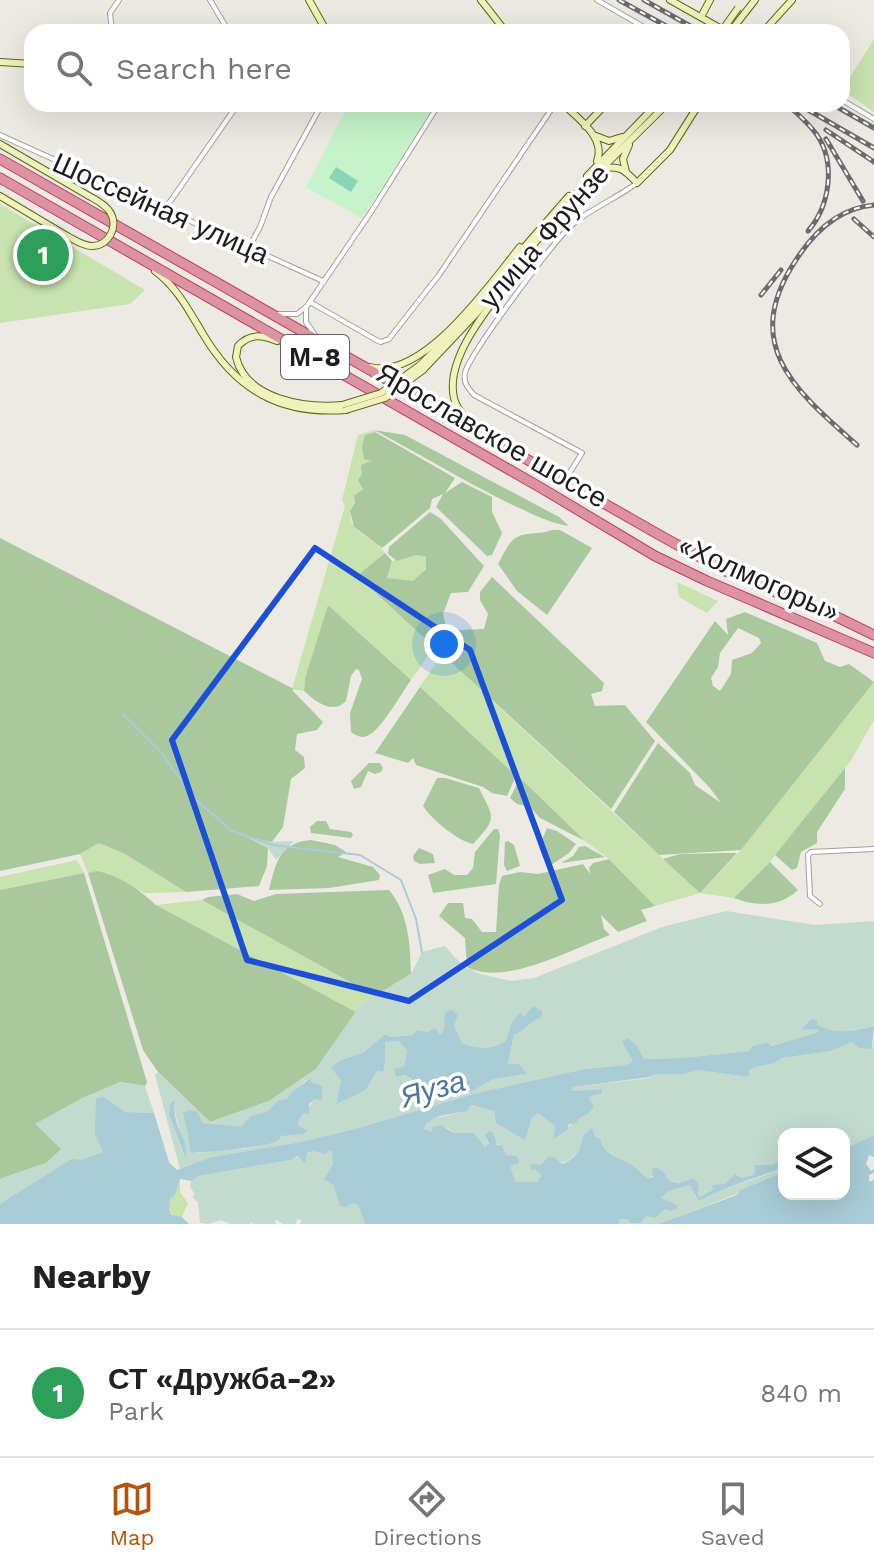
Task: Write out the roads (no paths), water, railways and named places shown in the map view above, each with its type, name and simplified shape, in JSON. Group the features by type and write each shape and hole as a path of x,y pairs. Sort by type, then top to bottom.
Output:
{"highway":[{"name":"Ярославское шоссе","path":"0,159 629,519"},
{"name":"Ярославское шоссе","path":"0,178 627,540"},
{"name":"«Холмогоры»","path":"629,519 731,574 874,635"},
{"name":"«Холмогоры»","path":"627,540 693,575 874,653"}],"main road":[{"path":"309,0 322,24"},
{"path":"481,0 500,24"},
{"path":"670,0 714,24"},
{"path":"701,17 710,0"},
{"path":"734,24 745,0"},
{"path":"729,24 755,0"},
{"path":"770,24 792,0"},
{"path":"0,62 24,64"},
{"path":"571,112 593,134 609,141 631,136"},
{"path":"585,126 598,112"},
{"name":"улица Фрунзе","path":"631,136 650,112"},
{"name":"улица Фрунзе","path":"344,407 385,398 421,368 475,315 549,221 595,170 658,112"},
{"path":"593,134 600,151 595,170 612,166 626,172 637,183 670,150 694,112"},
{"path":"626,172 623,156 631,136"},
{"path":"0,144 89,196 111,213 114,221 111,235 107,241 96,246 81,244 0,196"},
{"path":"360,364 390,369 424,353 457,322 523,244 549,221"},
{"path":"475,430 454,398 452,381 455,364 468,339 549,221"},
{"path":"133,254 170,285 221,362 245,385 286,405 312,410 344,407"},
{"path":"300,349 268,337 252,336 238,346 236,357 246,378 274,395 312,405 344,407"}],"street":[{"path":"111,24 110,13 119,0"},
{"path":"210,0 224,24"},
{"path":"597,0 639,24"},
{"path":"850,105 874,119"},
{"path":"165,209 232,112"},
{"path":"248,249 271,197 318,112"},
{"path":"268,312 293,315 308,304 434,112"},
{"path":"308,304 378,341 389,339 439,275 550,112"},
{"name":"Шоссейная улица","path":"0,135 323,281"},
{"path":"564,482 582,453 474,395 464,377 466,369 510,303 563,232 637,183"},
{"path":"308,304 306,322 319,341"},
{"path":"820,904 810,896 808,855 811,852 874,849"}],"water":[{"name":"Яуза","path":"533,1006 542,1011 542,1017 514,1035 508,1064 519,1064 527,1074 493,1079 470,1092 448,1091 419,1099 403,1096 412,1079 405,1075 396,1077 394,1069 404,1067 407,1050 398,1041 385,1042 383,1072 377,1071 366,1090 336,1104 341,1080 331,1068 339,1061 364,1052 385,1034 391,1037 413,1035 416,1030 428,1032 435,1028 440,1035 444,1029 445,1012 452,1010 458,1014 454,1026 462,1043 490,1047 506,1041 511,1024 520,1012 524,1017"},
{"path":"812,1019 817,1020 817,1025 838,1031 874,1026 872,1049 860,1048 852,1042 831,1051 782,1058 749,1070 749,1077 697,1070 573,1087 572,1091 602,1089 602,1093 588,1097 594,1107 589,1113 578,1119 577,1123 569,1124 567,1130 553,1139 555,1126 538,1113 532,1118 525,1140 496,1123 494,1111 471,1105 467,1111 437,1117 424,1129 432,1132 433,1127 441,1125 454,1133 474,1133 485,1147 489,1144 485,1135 493,1132 497,1145 502,1146 506,1155 516,1156 519,1160 518,1164 510,1165 515,1182 537,1182 541,1176 535,1169 531,1170 530,1164 541,1165 548,1157 554,1157 562,1164 570,1160 577,1153 583,1136 592,1128 595,1137 600,1139 608,1152 647,1178 653,1177 655,1167 664,1172 669,1181 680,1183 694,1178 699,1185 700,1197 713,1190 712,1185 725,1184 735,1174 741,1178 754,1175 755,1165 772,1165 778,1162 778,1170 703,1199 698,1200 690,1185 669,1191 661,1198 677,1205 677,1209 665,1209 655,1218 646,1216 641,1223 620,1219 618,1224 365,1224 358,1205 340,1206 334,1186 324,1179 333,1164 332,1150 324,1154 307,1153 305,1163 298,1156 291,1160 198,1176 191,1181 180,1179 175,1195 170,1199 169,1210 189,1224 0,1224 0,1204 72,1159 81,1160 103,1152 95,1134 96,1099 104,1097 125,1112 154,1113 169,1162 177,1170 211,1157 301,1142 355,1129 477,1093 585,1069 625,1065 633,1061 622,1042 627,1038 637,1045 644,1059 682,1058 749,1051 752,1046 767,1043 772,1046 819,1032 817,1029 802,1030"},
{"path":"311,1078 311,1082 322,1086 322,1100 315,1099 309,1104 309,1114 303,1114 298,1121 299,1126 307,1130 304,1134 281,1136 278,1141 250,1147 191,1152 183,1113 189,1110 197,1112 203,1123 241,1127 251,1116 267,1112 279,1100 287,1099"},
{"path":"174,1100 176,1120 186,1148 185,1157 169,1115 170,1104"},
{"path":"874,1135 874,1157 869,1155 866,1164 871,1171 874,1169 874,1173 869,1175 869,1182 874,1180 874,1224 658,1224 737,1195 740,1190 778,1174 778,1200 850,1200 850,1146"}],"waterway":[{"path":"123,714 160,751 194,798 232,831 273,845 360,855 401,880 416,919 422,952"}],"railway":[{"path":"619,0 662,24"},
{"path":"644,0 687,24"},
{"path":"795,112 817,135 827,158 826,197 808,231"},
{"path":"812,112 874,148"},
{"path":"846,112 874,128"},
{"path":"826,130 874,162"},
{"path":"826,139 863,201"},
{"path":"857,445 794,383 781,361 774,338 774,313 782,285 815,236 841,215 874,205"},
{"path":"854,219 874,237"},
{"path":"761,295 781,270"}],"place":[{"name":"СТ «Дружба-2»","path":"43,255"}]}
